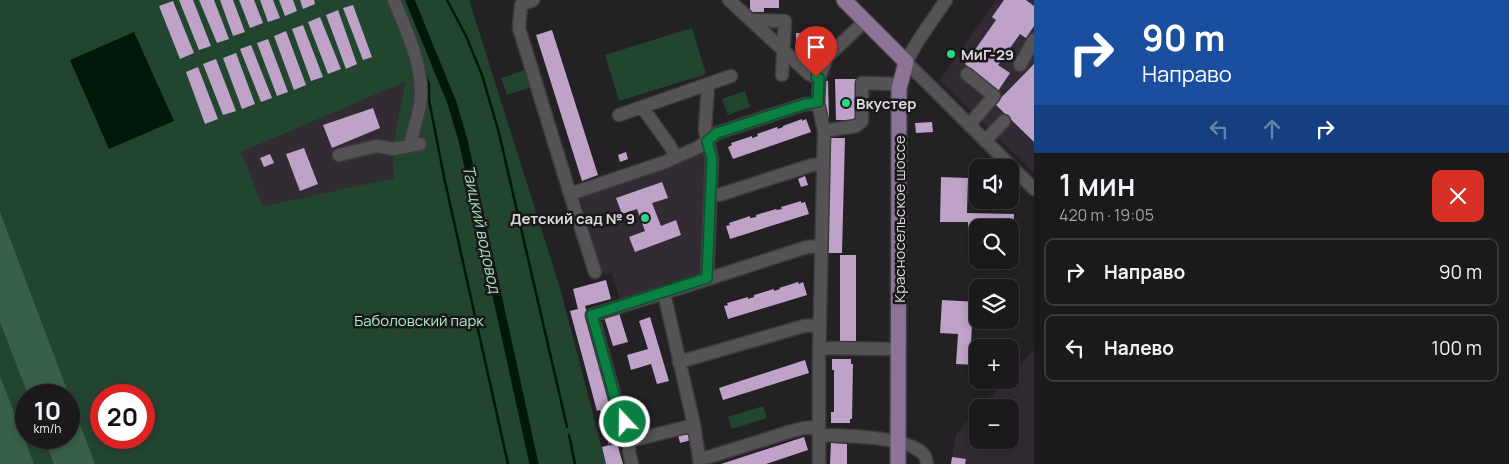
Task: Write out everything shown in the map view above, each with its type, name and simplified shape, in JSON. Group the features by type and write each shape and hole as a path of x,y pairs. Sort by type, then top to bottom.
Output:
{"main road":[{"path":"844,0 906,62"},
{"name":"Красносельское шоссе","path":"898,464 900,84 906,62"}],"street":[{"path":"339,155 377,146 394,149 415,145 412,134 420,106 421,89 415,56 394,0"},
{"path":"533,0 522,5 519,28 596,272"},
{"path":"946,0 906,62 1034,189"},
{"path":"735,3 750,20 809,74 819,78"},
{"path":"750,20 785,20 782,75"},
{"path":"819,464 819,324 824,131 818,102 819,78 827,57 865,21"},
{"path":"1020,65 1034,40"},
{"path":"968,74 994,96 969,125"},
{"path":"619,115 731,76"},
{"path":"824,131 856,126 862,121 862,83 900,84"},
{"path":"707,278 712,159 705,130 708,84"},
{"path":"570,194 676,157 699,147 717,133 805,104 818,102"},
{"path":"642,107 676,157"},
{"path":"985,141 1004,121"},
{"path":"710,196 719,195 812,165 822,164"},
{"path":"632,464 620,405 615,398 592,315 807,247 821,246"},
{"path":"664,293 678,362 694,425 700,461 804,428 898,443 919,450 925,456 927,464"},
{"path":"678,362 804,326 819,324"},
{"path":"819,348 898,349"},
{"path":"627,437 694,425"}],"shaded area":[{"path":"996,0 1034,0 1034,173 940,80"},
{"path":"134,32 174,121 109,149 70,60"},
{"path":"405,82 392,151 394,178 263,206 241,152"},
{"name":"Детский сад № 9","path":"701,153 707,157 701,276 620,301 612,273 603,273 580,198 582,195"},
{"path":"1034,350 1034,464 951,464 956,434 969,420 969,449 1019,449 1019,399 988,399 998,389 1019,389 1019,366"}],"green space":[{"name":"Баболовский парк","path":"0,0 469,0 560,288 606,464 0,464","holes":["405,82 392,151 394,178 263,206 241,152"]},
{"path":"692,28 706,74 619,101 605,55"},
{"path":"528,69 534,86 507,95 501,78"},
{"path":"745,91 750,107 728,115 722,99"},
{"path":"0,212 65,384 24,384 0,322"},
{"path":"0,376 15,415 15,449 28,449 34,464 0,464"},
{"path":"763,406 767,418 732,429 728,417"},
{"path":"80,424 95,464 54,464 48,449 80,449"}],"building":[{"path":"179,0 193,0 211,46 199,50"},
{"path":"199,0 214,0 229,39 217,43"},
{"path":"220,0 233,0 245,32 233,36"},
{"path":"239,0 254,0 263,23 250,28"},
{"path":"260,0 273,0 280,18 268,22"},
{"path":"279,0 293,0 297,11 285,16"},
{"path":"300,0 314,0 315,4 303,9"},
{"path":"750,0 779,0 779,8 764,8 764,12 750,12"},
{"path":"1004,0 1026,0 1034,6 1034,26 1026,38 1020,34 998,65 1010,73 996,94 979,75 965,64 996,20 992,17"},
{"path":"173,1 194,53 180,59 159,6"},
{"path":"353,5 372,57 363,60 343,8"},
{"path":"338,10 357,64 346,69 326,15"},
{"path":"320,17 341,69 328,74 308,22"},
{"path":"303,25 323,77 311,81 292,29"},
{"path":"552,30 598,175 582,181 536,35"},
{"path":"286,31 306,85 294,90 274,36"},
{"path":"796,33 825,33 825,47 810,47 810,52 796,52"},
{"path":"268,39 288,92 277,96 257,43"},
{"path":"251,45 272,98 261,102 240,49"},
{"path":"236,53 255,104 242,109 223,58"},
{"path":"216,59 236,111 223,115 203,64"},
{"path":"1034,64 1034,142 995,104"},
{"path":"198,67 218,119 205,124 186,72"},
{"name":"Вкустер","path":"835,79 857,79 858,120 836,120"},
{"path":"823,81 828,81 829,120 824,121"},
{"path":"373,108 380,128 332,148 323,125"},
{"path":"802,119 802,121 806,119 811,132 733,159 728,147 732,145 731,143 752,136 752,138 758,136 757,134 777,127 778,129"},
{"path":"932,122 933,132 916,133 915,123"},
{"path":"828,138 845,138 842,253 826,253"},
{"path":"304,148 318,184 300,191 286,154"},
{"path":"626,152 628,159 620,162 618,155"},
{"path":"270,154 274,163 264,167 260,158"},
{"path":"805,176 808,185 801,187 798,179"},
{"path":"941,177 968,178 967,213 1014,214 1014,219 969,219 969,235 968,222 940,222"},
{"path":"662,182 668,198 652,203 661,226 676,220 681,235 635,252 629,237 645,231 637,209 622,214 616,198"},
{"path":"801,201 801,203 805,202 809,214 730,239 726,226 730,225 729,223 750,216 750,218 756,217 756,215 782,209 781,207"},
{"path":"840,255 856,255 856,345 840,345"},
{"path":"606,280 611,299 585,306 613,407 616,406 625,440 617,443 623,464 606,464 602,447 609,445 600,410 597,411 570,311 578,309 573,289"},
{"path":"798,282 799,284 803,282 807,295 728,319 724,306 728,305 727,303 748,297 748,299 754,297 754,295 774,289 774,291"},
{"path":"942,300 969,302 969,329 972,329 971,339 969,339 969,365 956,364 958,334 940,333"},
{"path":"619,313 628,342 613,346 604,317"},
{"path":"650,317 669,381 657,384 651,364 631,370 627,355 648,349 639,321"},
{"path":"832,359 851,359 851,364 853,364 852,419 850,419 850,423 831,423 831,412 834,412 834,370 832,370"},
{"path":"805,360 809,373 723,400 719,388"},
{"path":"689,432 691,440 680,443 678,435"},
{"path":"804,437 808,450 766,464 721,464"},
{"path":"831,443 847,444 847,464 830,464"},
{"path":"952,457 966,459 965,464 951,464"}],"waterway":[{"name":"Таицкий водовод","path":"410,0 452,103 463,140 534,464"},
{"path":"447,0 466,36 482,75 499,133 567,427"},
{"path":"425,74 429,84 429,100 444,177 508,464"},
{"path":"569,435 575,464"}],"tunnel":[{"path":"608,440 624,436"}],"place":[{"name":"МиГ-29","path":"951,54"},
{"name":"Вкустер","path":"846,103"},
{"name":"Детский сад № 9","path":"645,218"}],"route":[{"path":"625,422 620,405 615,398 592,315 707,278 712,159 707,141 717,133 805,104 818,102 819,78 816,77"}]}
